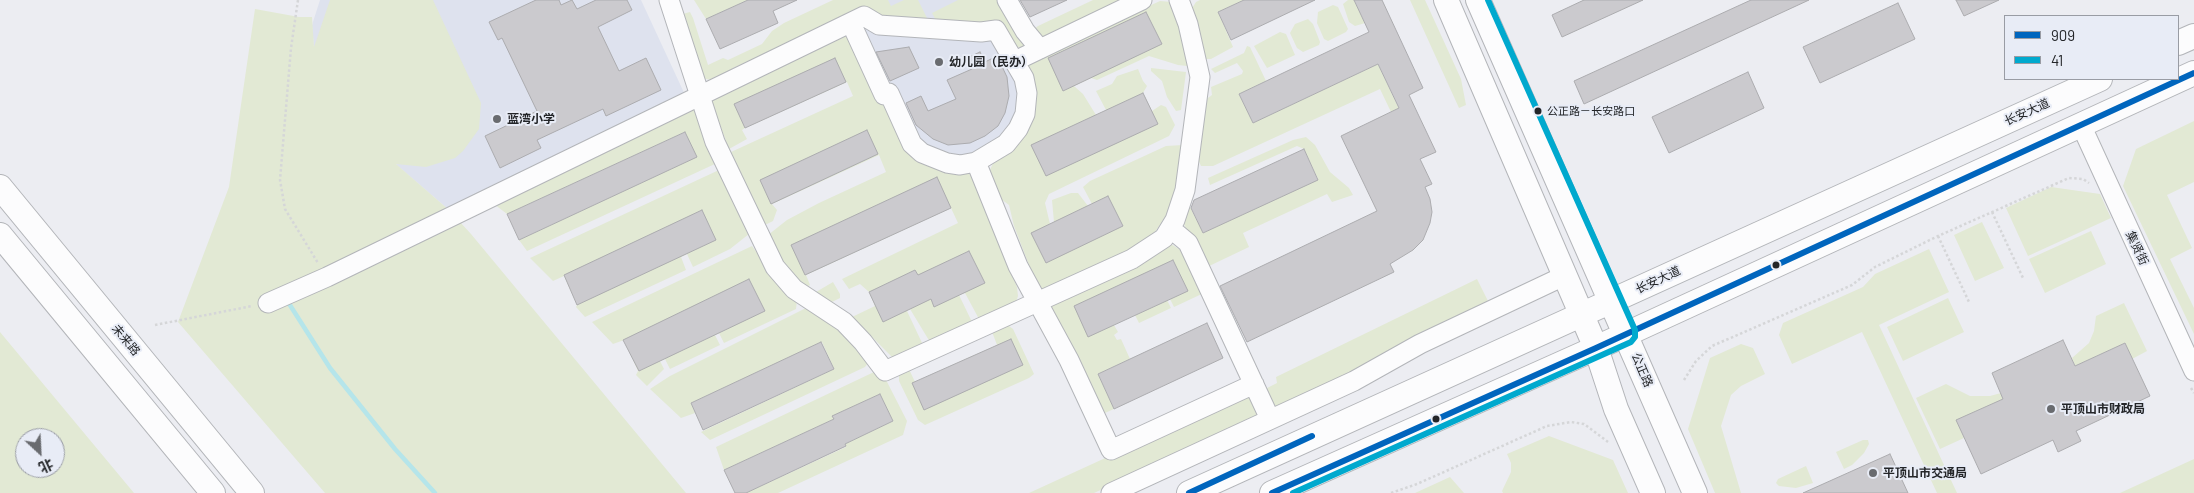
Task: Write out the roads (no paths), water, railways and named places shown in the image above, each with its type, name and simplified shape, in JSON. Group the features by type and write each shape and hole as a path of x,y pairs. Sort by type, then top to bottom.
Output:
{"main road":[{"path":"1446,0 1596,348 1616,409 1654,493"},
{"name":"公正路","path":"1478,0 1627,334 1695,493"},
{"path":"2179,44 2194,36"},
{"path":"2179,80 2194,73"},
{"name":"长安大道","path":"1189,493 2098,80"},
{"path":"1272,493 1627,334 2179,80"},
{"name":"未来路","path":"0,187 252,493"},
{"path":"0,235 160,430 200,484 213,493"},
{"path":"160,430 185,410"}],"street":[{"path":"669,0 715,142 776,267 794,289 844,322 863,342 884,371 1132,259 1164,238 1185,190 1200,76 1188,24 1179,0"},
{"path":"1007,0 1025,31 1040,48"},
{"path":"1015,61 1142,0"},
{"path":"268,303 320,280 864,16 878,25 981,32 996,30 1024,78 1027,94 1025,114 1018,129 1006,144 976,162 960,165 947,163 928,156 912,144 889,93 884,95 851,23"},
{"name":"集贤街","path":"2081,125 2192,378"},
{"path":"976,162 1018,266 1069,360 1111,450 1254,384"},
{"path":"1170,228 1188,244 1270,419"},
{"path":"1111,493 1354,381 1420,344 1564,276"}],"waterway":[{"path":"288,302 330,368 395,449 435,493"}],"place":[{"name":"幼儿园（民办）","path":"939,62"},
{"name":"公正路－长安路口","path":"1538,111"},
{"name":"蓝湾小学","path":"497,119"},
{"name":"平顶山市财政局","path":"2051,409"},
{"name":"平顶山市交通局","path":"1873,473"}]}
